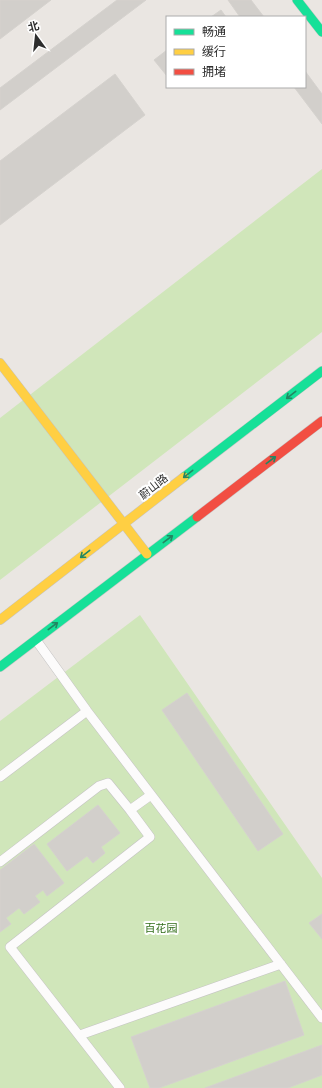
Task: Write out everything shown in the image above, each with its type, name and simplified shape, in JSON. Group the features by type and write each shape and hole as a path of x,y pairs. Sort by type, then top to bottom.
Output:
{"main road":[{"path":"297,0 322,32"},
{"path":"0,362 147,554"},
{"name":"蔚山路","path":"0,620 322,371"},
{"path":"0,667 322,421"}],"lane":[{"path":"36,640 87,712 322,1018"},
{"path":"0,777 87,712"},
{"path":"0,862 99,786 108,783 150,837 10,947 120,1088"},
{"path":"130,810 151,795"},
{"path":"80,1035 281,964"}],"green space":[{"path":"322,169 322,332 0,580 0,418"},
{"name":"百花园","path":"140,615 322,878 322,1088 0,1088 0,721"}],"building":[{"path":"0,0 51,0 0,39"},
{"path":"117,0 146,0 0,110 0,88"},
{"path":"228,0 251,0 263,16 239,16"},
{"path":"221,10 225,16 212,16"},
{"path":"166,51 166,75 154,60"},
{"path":"306,72 322,94 322,124 295,88 306,88"},
{"path":"115,74 145,115 0,225 0,161"},
{"path":"187,693 283,834 258,851 162,710"},
{"path":"98,805 120,833 101,847 105,853 93,863 87,856 67,871 47,844"},
{"path":"34,844 64,883 47,896 43,890 35,896 40,902 24,914 19,908 6,918 11,924 0,932 0,870"},
{"path":"322,914 322,939 309,923"},
{"path":"285,981 304,1035 159,1088 150,1088 131,1037"},
{"path":"322,1045 322,1075 288,1088 205,1088"}],"traffic: fast":[{"path":"297,0 322,32"},
{"path":"184,477 322,371"},
{"path":"0,667 197,517"}],"traffic: slow":[{"path":"0,363 147,554"},
{"path":"0,620 184,477"}],"traffic: jam":[{"path":"197,517 322,421"}]}
